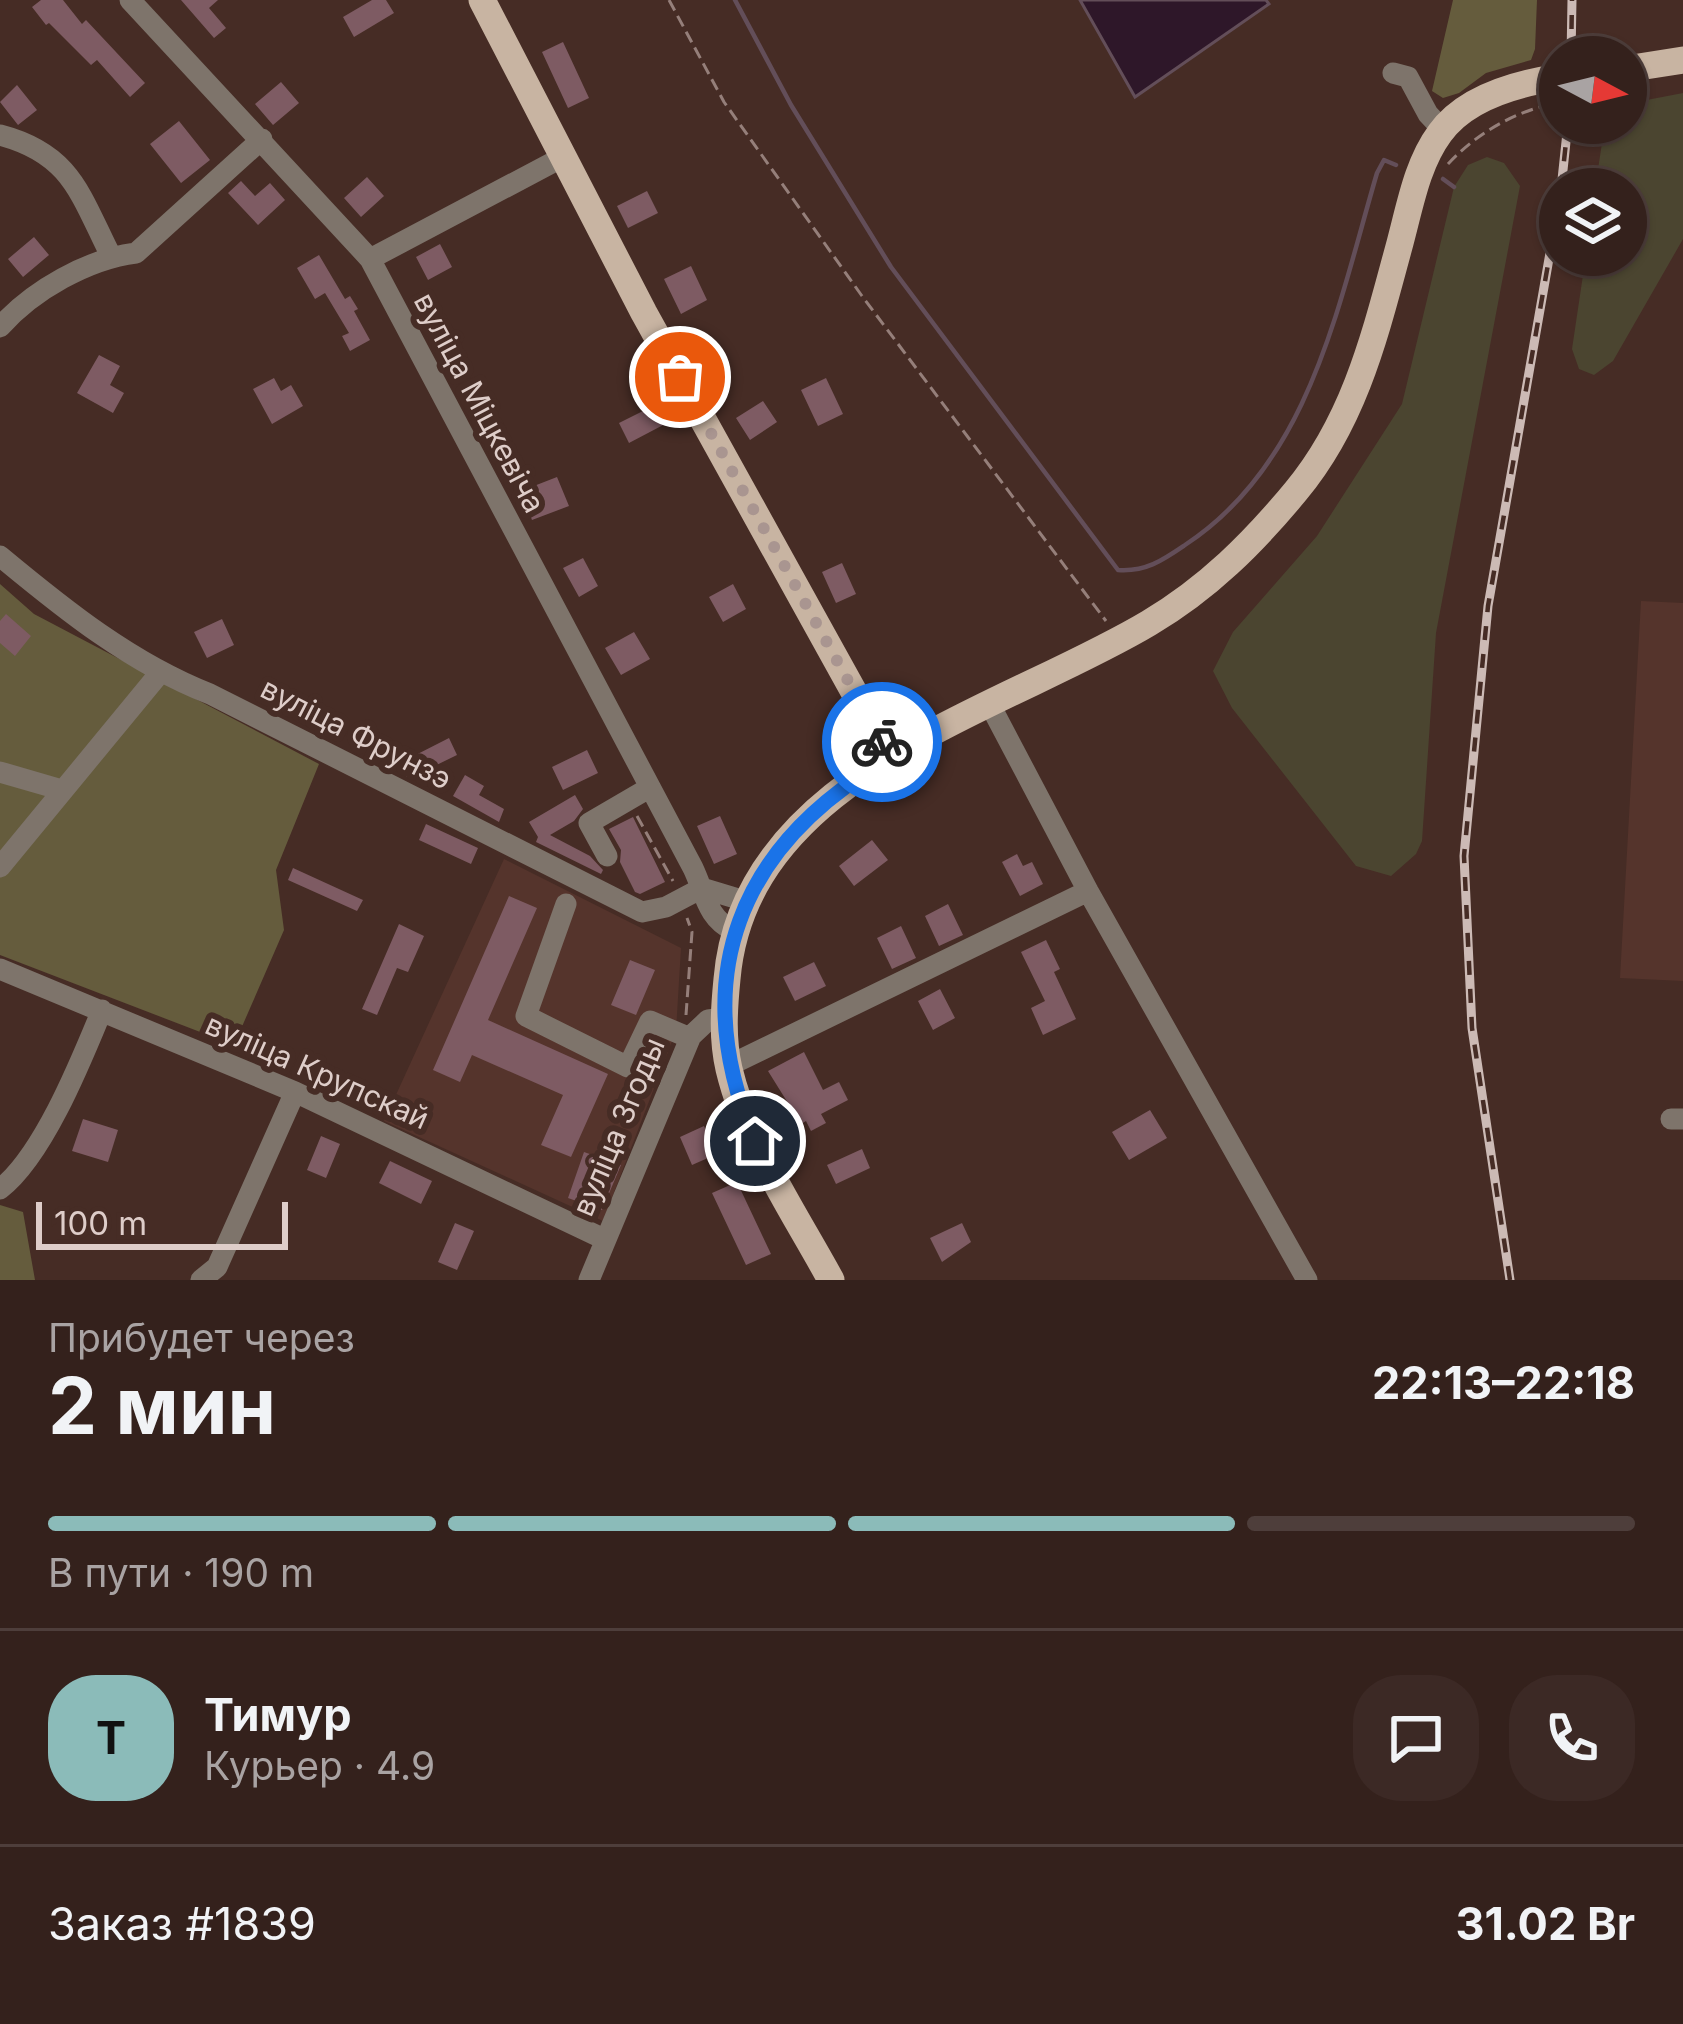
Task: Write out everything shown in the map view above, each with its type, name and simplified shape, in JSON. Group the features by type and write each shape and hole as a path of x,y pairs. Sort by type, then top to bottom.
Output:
{"main road":[{"path":"482,0 561,158 890,758"},
{"path":"1647,65 1681,58"},
{"path":"831,1280 755,1141 728,1066 724,1018 734,931 745,902 807,818 832,795 989,703 1149,623 1223,572 1312,472 1346,417 1374,341 1415,184 1442,129 1503,89 1539,81"}],"street":[{"name":"вуліца Міцкевіча","path":"130,0 370,259 710,910 719,924 734,931"},
{"path":"1393,73 1408,77 1442,129"},
{"path":"0,135 33,144 59,162 111,256"},
{"path":"0,327 16,308 111,256 136,253 262,139"},
{"path":"370,259 561,158"},
{"name":"вуліца Фрунзэ","path":"0,556 160,674 209,694 642,912 666,908 702,887"},
{"path":"0,867 160,674"},
{"path":"989,703 1088,891 1307,1280"},
{"path":"0,772 62,790"},
{"path":"608,856 589,823 649,788"},
{"path":"702,887 745,902"},
{"path":"728,1066 1088,891"},
{"path":"566,904 526,1016 628,1067 650,1021 690,1038"},
{"name":"вуліца Крупскай","path":"0,969 296,1092 604,1239"},
{"path":"0,1189 17,1175 75,1076 103,1010"},
{"name":"вуліца Згоды","path":"590,1280 690,1038 700,1025 724,1018"},
{"path":"201,1280 217,1268 296,1092"}],"path":[{"path":"669,0 724,102 820,238 1120,638"},
{"path":"628,801 680,899 692,932"}],"shaded area":[{"path":"1080,0 1266,0 1269,4 1135,97"},
{"path":"1453,0 1537,0 1535,49 1531,60 1486,73 1459,93 1443,98 1432,91"},
{"path":"1683,93 1683,239 1613,361 1594,375 1579,369 1572,349 1583,276 1647,276 1647,168 1598,168 1602,144 1647,144 1647,100"},
{"path":"1487,157 1504,163 1520,186 1436,633 1422,841 1416,854 1391,876 1356,866 1232,708 1213,671 1233,632 1317,536 1402,404 1454,187 1468,165"},
{"path":"0,584 34,614 319,764 276,870 284,930 234,1045 0,955"},
{"path":"1641,601 1683,603 1683,981 1620,978"},
{"path":"504,859 681,948 676,1031 603,1221 384,1121"},
{"path":"0,1205 23,1212 35,1280 0,1280"}],"building":[{"path":"41,0 63,0 145,83 130,97 97,60 91,65 46,25 32,7"},
{"path":"181,0 218,0 209,8 226,28 214,38"},
{"path":"372,0 386,0 394,13 354,37 343,17"},
{"path":"563,42 589,98 568,108 542,52"},
{"path":"281,82 299,103 273,125 255,104"},
{"path":"17,85 37,110 18,125 0,102"},
{"path":"179,121 210,160 181,183 150,144"},
{"path":"367,177 384,196 361,217 344,198"},
{"path":"241,181 255,196 270,183 285,200 258,225 228,193"},
{"path":"647,191 658,213 628,228 617,206"},
{"path":"34,237 49,255 23,277 8,259"},
{"path":"440,244 452,267 428,280 416,257"},
{"path":"319,255 345,299 350,296 358,309 354,311 370,340 350,351 342,336 349,333 325,293 315,299 297,268"},
{"path":"691,266 707,300 681,314 664,279"},
{"path":"99,355 120,366 110,385 124,393 113,413 77,393"},
{"path":"274,378 281,391 291,385 303,406 272,424 253,389"},
{"path":"826,378 843,414 818,426 801,390"},
{"path":"763,401 777,422 750,440 736,418"},
{"path":"657,404 667,423 629,443 619,423"},
{"path":"557,477 569,506 532,520 521,491"},
{"path":"583,558 598,586 579,597 563,568"},
{"path":"842,563 856,594 836,603 822,572"},
{"path":"733,584 746,609 723,622 709,597"},
{"path":"6,614 31,636 15,656 0,643 0,621"},
{"path":"222,619 234,645 207,658 194,632"},
{"path":"634,632 650,659 621,675 605,648"},
{"path":"449,738 457,755 410,778 400,773 396,765"},
{"path":"587,750 598,773 563,790 552,767"},
{"path":"465,775 484,786 479,795 504,809 499,822 453,796"},
{"path":"575,795 583,809 574,821 550,835 590,856 603,870 601,874 536,842 529,822"},
{"path":"720,816 737,854 714,864 697,826"},
{"path":"633,817 665,882 640,894 620,862 621,850 609,829"},
{"path":"426,824 478,848 471,864 419,840"},
{"path":"872,840 888,860 854,886 839,866"},
{"path":"1017,854 1023,866 1032,862 1043,884 1020,896 1002,862"},
{"path":"293,868 363,900 357,911 288,880"},
{"path":"509,896 537,908 488,1020 608,1074 571,1157 541,1145 563,1095 472,1055 460,1082 433,1070"},
{"path":"948,904 963,935 939,946 925,916"},
{"path":"399,924 424,936 408,972 397,968 377,1015 362,1009"},
{"path":"901,926 916,958 892,969 877,938"},
{"path":"1046,940 1060,969 1054,972 1076,1019 1043,1035 1031,1008 1045,1001 1021,952"},
{"path":"630,960 655,970 636,1015 611,1005"},
{"path":"814,962 826,986 795,1001 783,977"},
{"path":"940,989 955,1018 933,1030 918,1001"},
{"path":"804,1052 823,1090 839,1082 848,1100 821,1114 826,1123 811,1131 806,1121 801,1124 768,1071"},
{"path":"1150,1110 1167,1138 1129,1160 1112,1132"},
{"path":"83,1119 118,1130 108,1162 72,1151"},
{"path":"704,1126 717,1154 692,1165 680,1137"},
{"path":"321,1136 340,1144 326,1178 307,1170"},
{"path":"862,1149 870,1168 836,1184 827,1165"},
{"path":"584,1152 621,1165 602,1210 568,1198"},
{"path":"390,1161 432,1181 421,1204 379,1183"},
{"path":"737,1182 771,1254 746,1265 712,1193"},
{"path":"455,1223 474,1231 457,1270 438,1262"},
{"path":"962,1223 971,1242 942,1262 930,1238"}],"waterway":[{"path":"735,0 791,105 891,267 1118,570 1146,567 1185,545 1228,511 1262,471 1313,378 1377,173 1384,160 1396,165"},
{"path":"1443,179 1454,187"}],"railway":[{"path":"1571,36 1572,0"},
{"path":"1563,168 1566,144"},
{"path":"1510,1280 1472,1028 1464,856 1488,606 1546,276"}],"way so far":[{"path":"680,377 882,742"}],"route":[{"path":"755,1141 728,1066 724,1038 734,931 745,902 807,818 858,776 890,758 882,742"}]}
